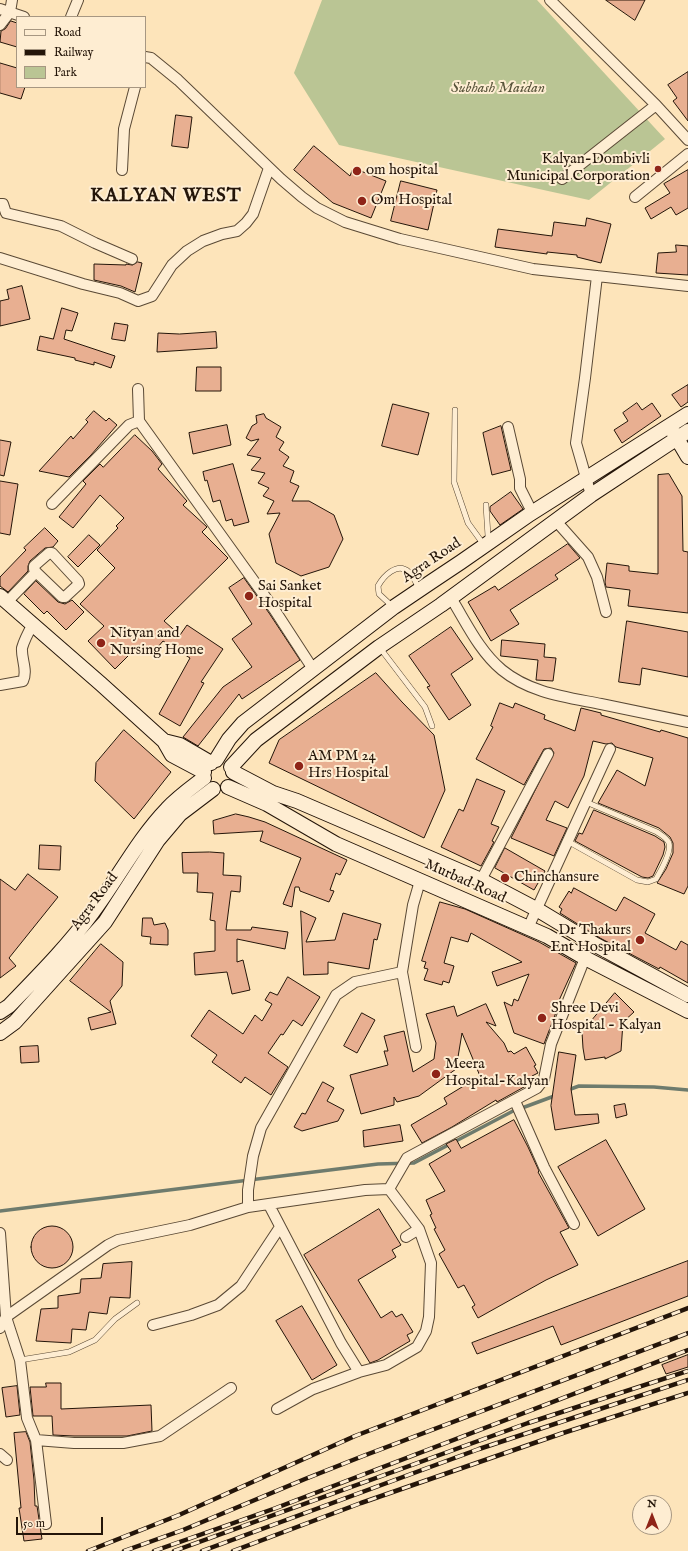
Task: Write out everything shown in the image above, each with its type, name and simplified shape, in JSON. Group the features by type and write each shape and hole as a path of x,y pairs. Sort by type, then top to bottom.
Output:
{"main road":[{"name":"Agra Road","path":"210,772 223,789 228,787 233,778 232,770 256,740 380,647 451,598 678,432 688,414"},
{"name":"Agra Road","path":"0,1033 15,1022 105,922 158,840 180,814 210,772 229,739 244,723 394,607 532,512 586,477 678,432"},
{"path":"678,432 688,457"},
{"path":"3,599 164,741 172,755 210,772 222,761 232,770"},
{"name":"Murbad Road","path":"232,770 273,793 297,801 481,880 538,910 596,945 688,995"},
{"name":"Agra Road","path":"0,1012 9,1006 65,947 92,913 166,809 210,772"},
{"name":"Murbad Road","path":"228,787 267,804 336,844 547,936 584,958 688,1012"}],"street":[{"path":"0,25 5,10 12,0"},
{"path":"71,16 78,0"},
{"path":"550,0 656,105 688,140"},
{"path":"5,10 21,16"},
{"path":"147,60 178,80 269,168 302,197 317,208 345,222 400,239 533,269 688,286"},
{"path":"122,170 124,128 135,88"},
{"path":"562,179 656,105"},
{"path":"635,197 688,154"},
{"path":"0,258 83,284 120,293 138,301 152,296 172,265 187,251 203,241 222,234 237,231 246,223 253,214 269,168"},
{"path":"0,204 3,204 6,213 61,226 132,259"},
{"path":"591,496 576,443 597,276"},
{"path":"138,389 139,421 274,609 313,669"},
{"path":"52,504 129,425 139,421"},
{"path":"508,427 520,479 520,488 532,512"},
{"path":"556,521 588,557 597,577 606,612"},
{"path":"49,553 52,553 78,581 79,584 65,597 62,597 36,572 34,566 49,553"},
{"path":"3,599 36,572"},
{"path":"451,598 492,660 501,669 522,684 545,693 688,722"},
{"path":"0,685 23,681 25,677 25,667 22,648 33,624"},
{"path":"528,928 538,910 610,749"},
{"path":"481,880 548,754"},
{"path":"416,1047 402,972 413,905 420,881"},
{"path":"389,1189 407,1158 537,1088 544,1079 551,1044 584,958"},
{"path":"248,1207 248,1190 253,1156 261,1128 336,995 355,982 402,972"},
{"path":"515,1101 544,1167 574,1224"},
{"path":"0,1328 6,1317 118,1240 190,1225 248,1207 365,1190 389,1189"},
{"path":"277,1409 313,1389 386,1364 417,1347 426,1331 429,1317 431,1263 419,1229 389,1189"},
{"path":"269,1205 341,1343 359,1372"},
{"path":"153,1325 191,1315 218,1305 241,1286 280,1227"},
{"path":"406,1237 419,1229"},
{"path":"0,1237 6,1317 20,1360 27,1418 36,1440 46,1524"},
{"path":"36,1440 74,1443 122,1443 160,1436 230,1388"}],"lane":[{"path":"455,410 454,482 468,524 487,544"},
{"path":"486,505 488,536 487,544"},
{"path":"394,607 379,594 378,586 388,572 400,568 408,571 420,590"},
{"path":"380,647 425,707 432,726"},
{"path":"569,842 637,880 648,882 656,880 669,851 669,844 666,839 657,832 586,802"},
{"path":"20,1360 69,1352 95,1340 115,1319 138,1303"}],"green space":[{"name":"Subhash Maidan","path":"322,0 537,0 665,139 589,200 339,145 294,73"}],"building":[{"path":"606,0 645,0 635,20"},
{"path":"11,21 16,23 16,47 0,42 1,31 5,29"},
{"path":"0,63 16,68 16,88 25,88 21,99 0,93"},
{"path":"688,72 688,121 673,101 677,98 668,85"},
{"path":"176,115 192,117 188,148 172,146"},
{"path":"314,146 350,176 353,168 386,181 371,218 333,203 294,170"},
{"path":"688,170 688,208 676,215 671,207 651,219 645,208 670,193 664,184"},
{"path":"401,181 437,190 428,230 391,221"},
{"path":"587,218 611,224 601,263 577,257 577,255 547,252 547,254 495,247 498,229 552,236 554,222 585,226"},
{"path":"676,245 688,246 688,275 656,273 658,253 676,252"},
{"path":"138,262 142,263 135,292 121,286 94,280 94,264 132,265"},
{"path":"22,286 30,319 0,326 0,301 9,299 7,290"},
{"path":"62,308 78,313 72,331 66,330 64,339 115,356 111,368 94,362 94,365 75,360 75,358 37,350 40,336 53,339"},
{"path":"115,323 128,325 125,341 112,339"},
{"path":"216,332 217,348 157,352 158,333 179,334"},
{"path":"197,367 221,367 221,391 196,391"},
{"path":"688,385 688,402 681,407 672,395"},
{"path":"637,403 642,410 652,403 661,416 622,443 614,430 628,421 623,413"},
{"path":"393,404 429,413 418,455 382,446"},
{"path":"94,411 106,421 109,418 117,425 91,455 69,477 39,471 71,436 73,439 88,422 86,420"},
{"path":"264,414 266,418 281,427 276,437 284,442 279,450 289,457 283,466 294,471 290,482 299,486 292,501 309,501 334,515 343,539 329,567 301,576 276,563 269,534 280,513 267,514 274,501 263,496 269,488 258,483 265,473 251,470 261,458 247,455 259,439 251,441 246,438 252,426 257,423 256,416"},
{"path":"227,425 231,445 193,454 189,433"},
{"path":"501,426 511,470 492,475 483,433"},
{"path":"135,435 152,451 162,464 158,469 187,501 183,505 207,527 202,532 228,558 164,621 180,635 187,625 223,649 201,682 204,683 180,726 159,714 190,658 163,641 151,655 139,645 115,669 88,641 104,626 80,604 115,568 97,550 118,528 116,526 124,518 100,495 73,528 59,517 86,484 83,481 100,464 103,467"},
{"path":"0,440 11,442 4,476 0,475"},
{"path":"233,464 249,522 234,526 232,519 226,521 220,500 213,502 207,480 205,481 203,472"},
{"path":"669,474 682,496 683,551 688,552 688,613 628,606 630,590 606,587 605,582 607,563 629,566 629,571 658,574 658,475"},
{"path":"0,481 18,484 10,535 0,533"},
{"path":"511,492 523,509 500,525 490,511 490,507"},
{"path":"45,528 58,541 53,547 45,548 30,561 28,571 8,592 0,586 0,577 26,550 24,548"},
{"path":"89,535 100,545 78,567 68,557"},
{"path":"568,544 580,558 555,575 558,579 510,610 519,624 491,641 468,602 495,586 498,590"},
{"path":"244,578 300,660 242,699 239,694 198,746 183,737 223,687 252,667 232,639 252,624 229,588"},
{"path":"36,581 58,602 65,604 72,600 84,612 66,630 47,611 44,614 24,594"},
{"path":"627,621 688,632 688,677 642,668 640,685 619,682"},
{"path":"451,627 473,659 451,674 471,705 449,720 427,687 430,686 409,656"},
{"path":"502,640 545,644 544,657 556,658 553,681 536,680 538,660 501,656"},
{"path":"376,673 434,735 445,790 424,838 269,763 279,740"},
{"path":"500,703 513,708 515,703 545,715 544,719 575,731 581,708 660,732 661,730 688,738 688,886 684,894 657,883 666,869 673,853 673,843 670,837 659,828 598,803 617,770 645,786 653,758 616,747 612,743 606,744 593,741 584,776 568,808 555,801 546,820 567,828 554,856 511,838 554,753 551,748 544,749 524,785 476,759 493,727 491,726"},
{"path":"124,730 171,772 134,819 95,781 96,763"},
{"path":"477,779 505,791 491,824 499,827 492,841 494,842 481,866 441,847 459,809 463,811"},
{"path":"594,810 655,836 664,842 665,847 663,855 653,876 648,878 642,877 575,841 579,833 582,834"},
{"path":"236,814 265,822 347,860 340,875 336,873 330,890 334,891 329,902 300,891 299,887 295,887 292,907 283,904 301,858 260,841 263,831 214,834 213,821"},
{"path":"40,845 61,846 60,870 39,869"},
{"path":"505,848 545,871 534,890 495,868"},
{"path":"182,853 224,853 223,875 241,876 240,892 231,891 226,930 251,930 252,927 288,932 285,949 237,939 237,962 243,960 250,990 232,994 227,972 195,975 194,953 215,951 215,921 210,920 213,893 197,892 198,873 183,873"},
{"path":"28,874 58,897 9,958 16,966 0,978 0,879 15,890"},
{"path":"574,888 616,911 624,897 655,914 645,933 676,950 681,941 688,945 688,983 660,967 659,969 600,938 560,913 562,909 559,907 569,891 571,893"},
{"path":"440,902 465,909 539,942 576,963 556,1007 558,1007 544,1044 514,1033 504,1002 512,1006 514,999 518,1001 529,974 497,986 492,972 522,962 471,933 468,942 451,937 444,963 454,966 449,983 443,981 442,985 424,980 428,969 424,968 426,962 422,961"},
{"path":"301,911 316,918 306,942 335,940 343,913 381,924 377,940 374,939 369,969 328,962 328,974 304,975"},
{"path":"143,918 152,918 154,925 165,923 168,930 168,945 150,944 151,937 142,936"},
{"path":"101,944 123,962 122,986 110,1001 116,1024 91,1030 88,1018 111,1012 70,981"},
{"path":"288,977 320,997 302,1026 293,1020 268,1053 288,1067 271,1095 245,1077 241,1083 212,1062 217,1055 191,1036 209,1010 243,1034 255,1015 262,1021 272,1004 265,1000 270,992 277,995"},
{"path":"615,993 634,1012 623,1022 621,1051 605,1059 605,1057 585,1060 582,1032"},
{"path":"486,1004 496,1026 486,1022 504,1043 508,1052 511,1051 514,1054 526,1047 536,1065 534,1066 538,1073 532,1076 535,1080 533,1082 497,1102 496,1100 452,1127 422,1143 411,1125 447,1104 444,1098 480,1076 462,1033 456,1069 419,1096 397,1102 394,1097 394,1105 361,1114 350,1075 388,1065 384,1051 388,1051 384,1036 404,1031 413,1072 434,1059 436,1043 426,1014 454,1006 457,1016"},
{"path":"362,1013 375,1020 357,1053 344,1046"},
{"path":"38,1046 39,1062 21,1063 20,1047"},
{"path":"559,1052 576,1055 571,1089 575,1115 598,1114 599,1123 555,1130 551,1106"},
{"path":"323,1082 334,1088 327,1101 344,1110 338,1121 302,1131 294,1127 302,1113 305,1114"},
{"path":"625,1104 627,1115 616,1118 614,1106"},
{"path":"514,1120 528,1147 539,1171 538,1172 569,1228 560,1232 578,1265 546,1280 478,1318 472,1307 475,1305 464,1285 458,1288 439,1254 445,1250 434,1229 436,1228 430,1215 432,1214 426,1200 445,1191 429,1164 451,1151 446,1144 456,1139 461,1148"},
{"path":"400,1125 403,1141 364,1147 363,1131"},
{"path":"606,1140 645,1209 598,1236 558,1167"},
{"path":"379,1209 401,1245 392,1250 396,1257 358,1280 381,1318 392,1311 396,1317 402,1314 413,1332 407,1335 410,1341 378,1360 370,1363 304,1255"},
{"path":"52,1226 67,1232 73,1247 67,1262 52,1268 37,1262 31,1247 37,1232"},
{"path":"688,1261 688,1296 561,1345 553,1326 477,1354 472,1343"},
{"path":"132,1262 130,1298 110,1297 107,1314 89,1312 86,1330 72,1329 71,1343 36,1341 41,1309 58,1308 58,1296 80,1293 81,1279 101,1278 103,1264"},
{"path":"302,1306 337,1365 312,1380 276,1321"},
{"path":"688,1355 688,1367 666,1374 662,1365"},
{"path":"46,1383 61,1383 61,1409 151,1405 152,1431 127,1436 53,1435 52,1416 33,1416 30,1387 46,1387"},
{"path":"17,1386 20,1415 6,1417 2,1388"},
{"path":"26,1432 30,1442 35,1506 37,1506 42,1539 24,1541 19,1508 21,1508 14,1433"}],"waterway":[{"path":"568,1090 579,1086 654,1087 688,1090"},
{"path":"522,1108 557,1095"},
{"path":"0,1211 378,1164 414,1163 515,1110"}],"railway":[{"path":"88,1551 179,1515 355,1436 688,1308"},
{"path":"124,1551 183,1530 363,1456 688,1333"},
{"path":"154,1551 276,1508 688,1350"},
{"path":"174,1551 528,1423 688,1371"},
{"path":"202,1551 479,1449 688,1380"},
{"path":"233,1551 361,1503 563,1433 688,1393"}],"place":[{"name":"Kalyan-Dombivli Municipal Corporation","path":"658,169"},
{"name":"om hospital","path":"357,171"},
{"name":"Om Hospital","path":"362,201"},
{"name":"Sai Sanket Hospital","path":"249,596"},
{"name":"Nityan and Nursing Home","path":"101,643"},
{"name":"AM PM 24 Hrs Hospital","path":"299,766"},
{"name":"Chinchansure","path":"505,878"},
{"name":"Dr Thakurs Ent Hospital","path":"640,940"},
{"name":"Shree Devi Hospital - Kalyan","path":"542,1018"},
{"name":"Meera Hospital-Kalyan","path":"436,1074"}],"district":[{"name":"KALYAN WEST","path":"166,197"}]}
